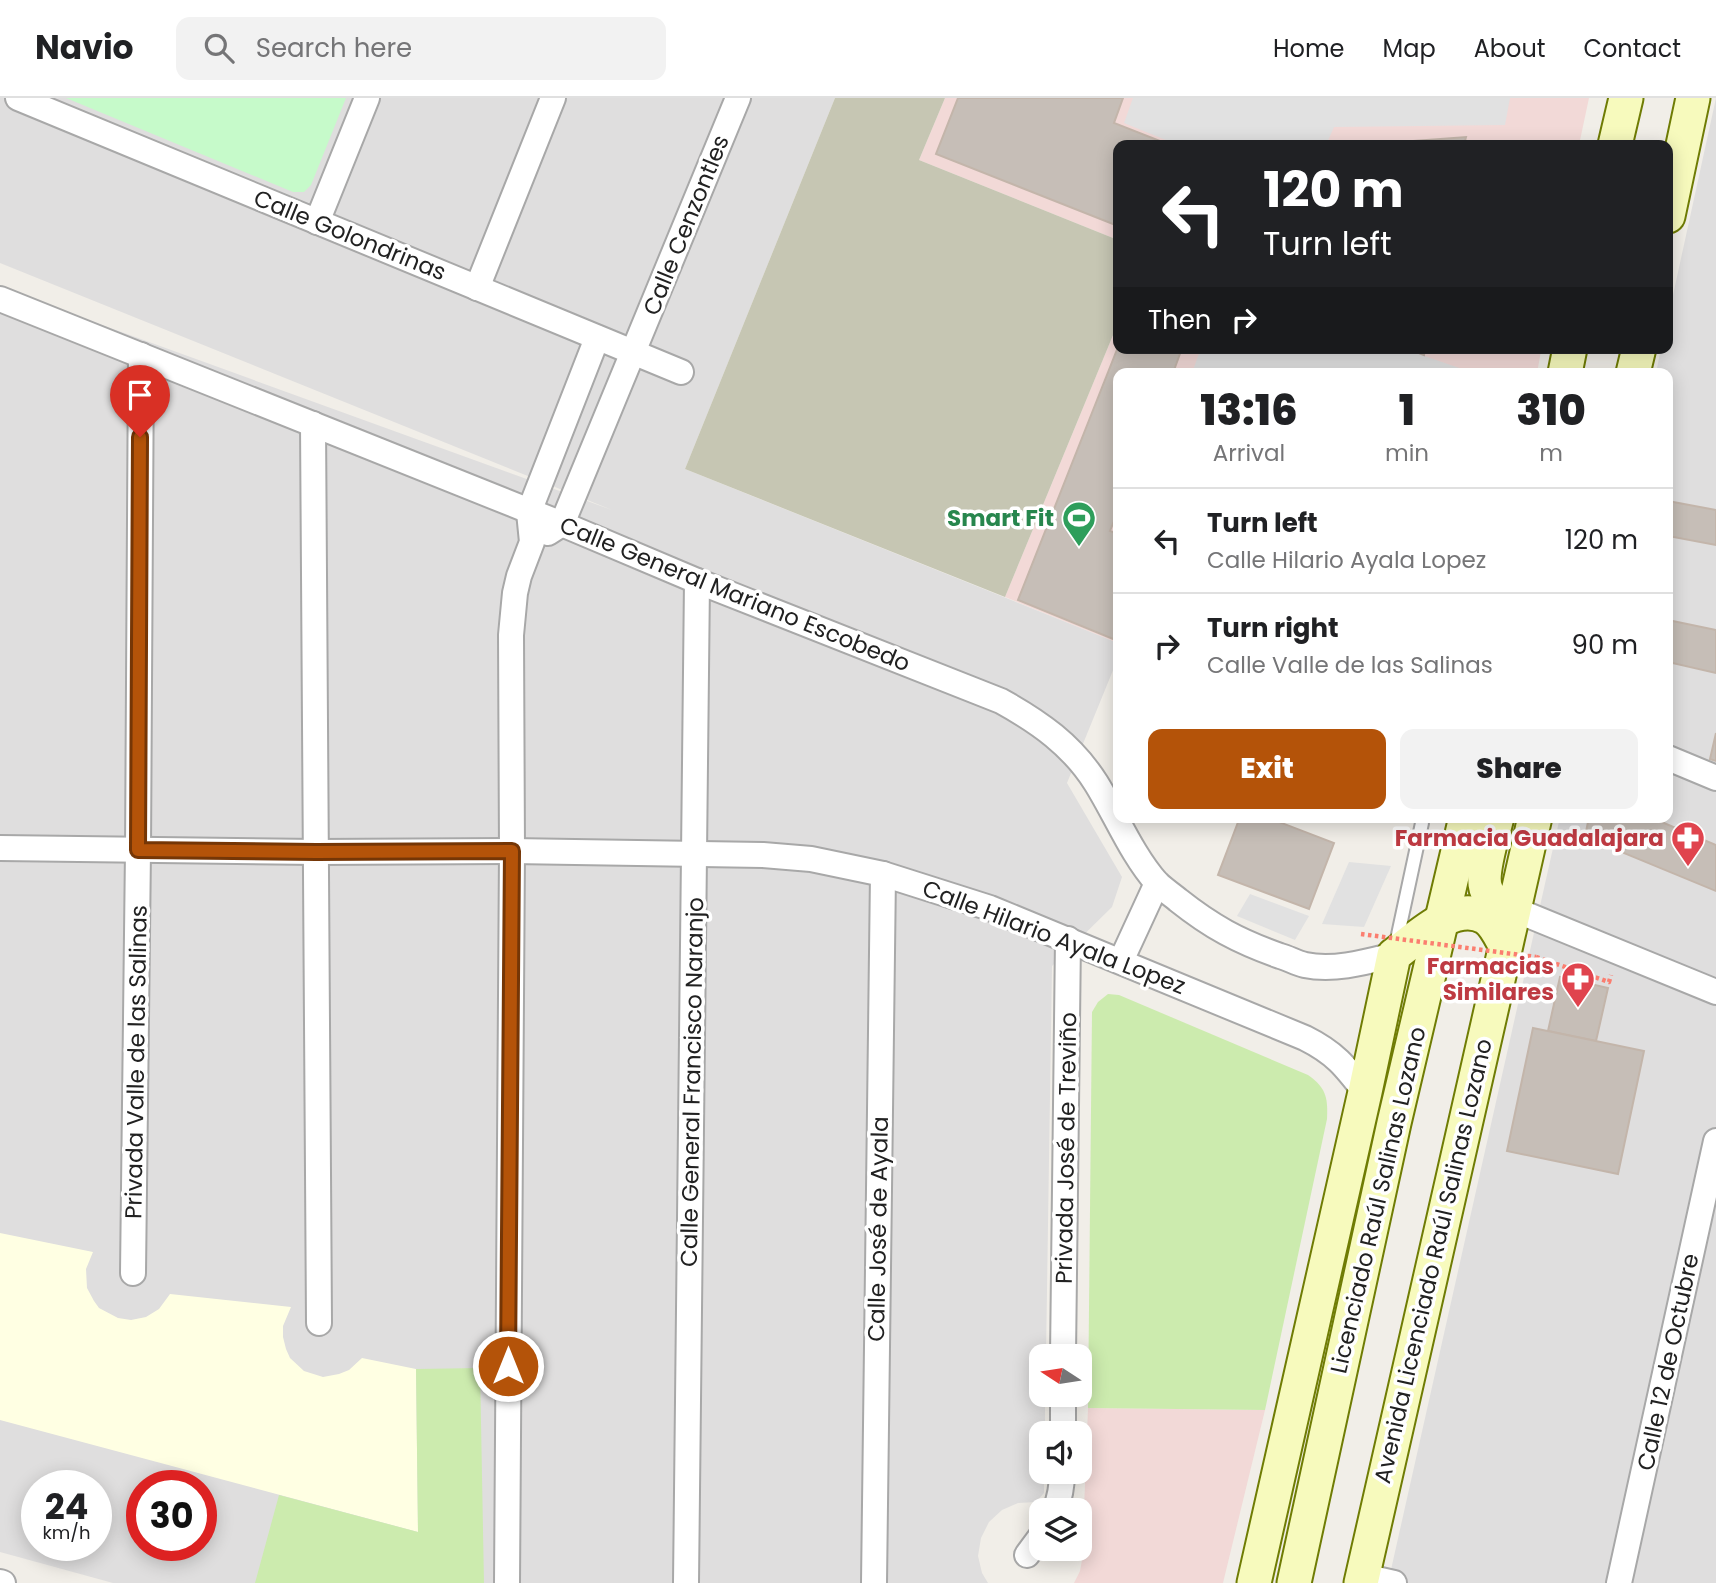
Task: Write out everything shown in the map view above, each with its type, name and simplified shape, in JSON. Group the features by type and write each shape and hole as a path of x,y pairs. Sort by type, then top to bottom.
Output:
{"main road":[{"path":"1616,140 1626,98"},
{"path":"1673,192 1693,98"},
{"name":"Licenciado Raúl Salinas Lozano","path":"1294,1583 1394,1123 1465,823"},
{"path":"1496,823 1486,868 1486,892 1496,902 1513,909"},
{"name":"Avenida Licenciado Raúl Salinas Lozano","path":"1362,1580 1534,823"},
{"path":"1254,1583 1394,955 1442,919 1464,913 1485,918 1505,945"}],"street":[{"name":"Calle Golondrinas","path":"18,98 681,372"},
{"path":"317,222 367,98"},
{"path":"477,288 553,98"},
{"name":"Calle Cenzontles","path":"562,524 738,98"},
{"name":"Calle General Mariano Escobedo","path":"0,299 1001,701 1032,718 1059,740 1080,761 1113,813"},
{"path":"506,1583 512,851 511,635 515,593 532,542 529,512 597,338"},
{"name":"Privada Valle de las Salinas","path":"133,1273 141,355"},
{"path":"313,424 319,1323"},
{"path":"532,542 562,524"},
{"name":"Calle General Francisco Naranjo","path":"686,1583 697,581"},
{"path":"1673,759 1694,764 1716,778"},
{"name":"Calle General Mariano Escobedo","path":"1119,823 1157,883 1192,911 1242,942 1305,965 1335,966 1394,955"},
{"name":"Calle Hilario Ayala Lopez","path":"0,848 316,852 512,851 763,855 811,859 883,874 990,908 1306,1038 1339,1059 1365,1092"},
{"name":"Calle José de Ayala","path":"874,1583 883,874"},
{"path":"1122,961 1157,883"},
{"path":"1513,909 1716,992"},
{"name":"Privada José de Treviño","path":"1063,1344 1068,939"},
{"name":"Calle 12 de Octubre","path":"1619,1583 1716,1141"},
{"path":"1362,1580 1394,1583"}],"lane":[{"path":"1394,955 1422,823"}],"path":[{"path":"1361,934 1536,957 1609,982"}],"shaded area":[{"path":"0,98 835,98 685,469 1113,641 1113,670 1067,783 1122,877 1112,907 1052,966 1046,1344 1029,1344 1029,1407 1045,1407 1045,1421 1029,1421 1029,1484 1044,1484 1044,1493 1040,1498 1029,1498 1029,1502 1018,1503 1002,1510 989,1522 981,1538 978,1556 982,1573 988,1583 113,1583 33,1561 112,1561 112,1470 21,1470 21,1558 0,1552 0,288 612,510 0,263"},
{"path":"835,98 945,98 919,160 1113,238 1113,335 1005,597 685,469"},
{"path":"945,98 1589,98 1580,140 1113,140 1113,238 919,160"},
{"path":"1133,98 1510,98 1505,125 1334,127 1328,140 1166,140 1124,123"},
{"path":"1716,98 1716,1583 1388,1583 1559,823 1673,823 1673,368 1657,368 1660,354 1673,354 1673,295"},
{"path":"1113,335 1113,354 1540,354 1538,368 1113,368 1113,641 1005,597"},
{"path":"1199,354 1419,354 1459,368 1194,368"},
{"path":"1349,862 1391,866 1364,927 1322,924"},
{"path":"1250,894 1309,916 1295,940 1237,916"},
{"path":"0,1233 93,1252 86,1269 87,1288 99,1308 118,1318 131,1320 146,1317 159,1309 170,1294 291,1307 283,1326 283,1337 290,1358 304,1371 323,1377 339,1374 349,1370 362,1358 416,1369 418,1532 217,1478 217,1470 187,1470 0,1420"},
{"path":"1088,1408 1265,1410 1223,1583 1074,1583 1082,1561 1092,1561 1092,1498 1084,1498 1085,1484 1092,1484 1092,1421 1087,1421"}],"green space":[{"path":"66,98 346,98 311,185 304,192 293,192"},
{"path":"1108,994 1119,995 1308,1075 1319,1084 1325,1094 1327,1119 1265,1410 1088,1408 1092,1407 1092,1344 1089,1344 1092,1012 1098,1002"},
{"path":"480,1368 484,1583 255,1583 279,1495 418,1532 416,1369"}],"building":[{"path":"958,98 1123,98 1114,123 1157,140 1113,140 1113,224 936,154"},
{"path":"1466,137 1465,140 1426,140"},
{"path":"1115,354 1180,354 1175,368 1113,368 1113,524 1110,531 1113,532 1113,639 1018,600"},
{"path":"1673,502 1716,510 1716,545 1673,537"},
{"path":"1673,621 1716,630 1716,673 1673,663"},
{"path":"1716,733 1716,761 1710,759"},
{"path":"1238,823 1282,823 1334,843 1309,909 1218,875"},
{"name":"Farmacia Guadalajara","path":"1588,823 1664,823 1716,845 1716,891 1585,837"},
{"name":"Farmacias Similares","path":"1560,977 1608,988 1596,1041 1548,1031"},
{"path":"1533,1028 1644,1051 1618,1174 1507,1151"}],"place":[{"name":"Smart Fit","path":"1079,548"},
{"name":"Farmacia Guadalajara","path":"1688,868"},
{"name":"Farmacias Similares","path":"1578,1009"}],"route":[{"path":"140,437 138,850 512,851 508,1366"}]}
